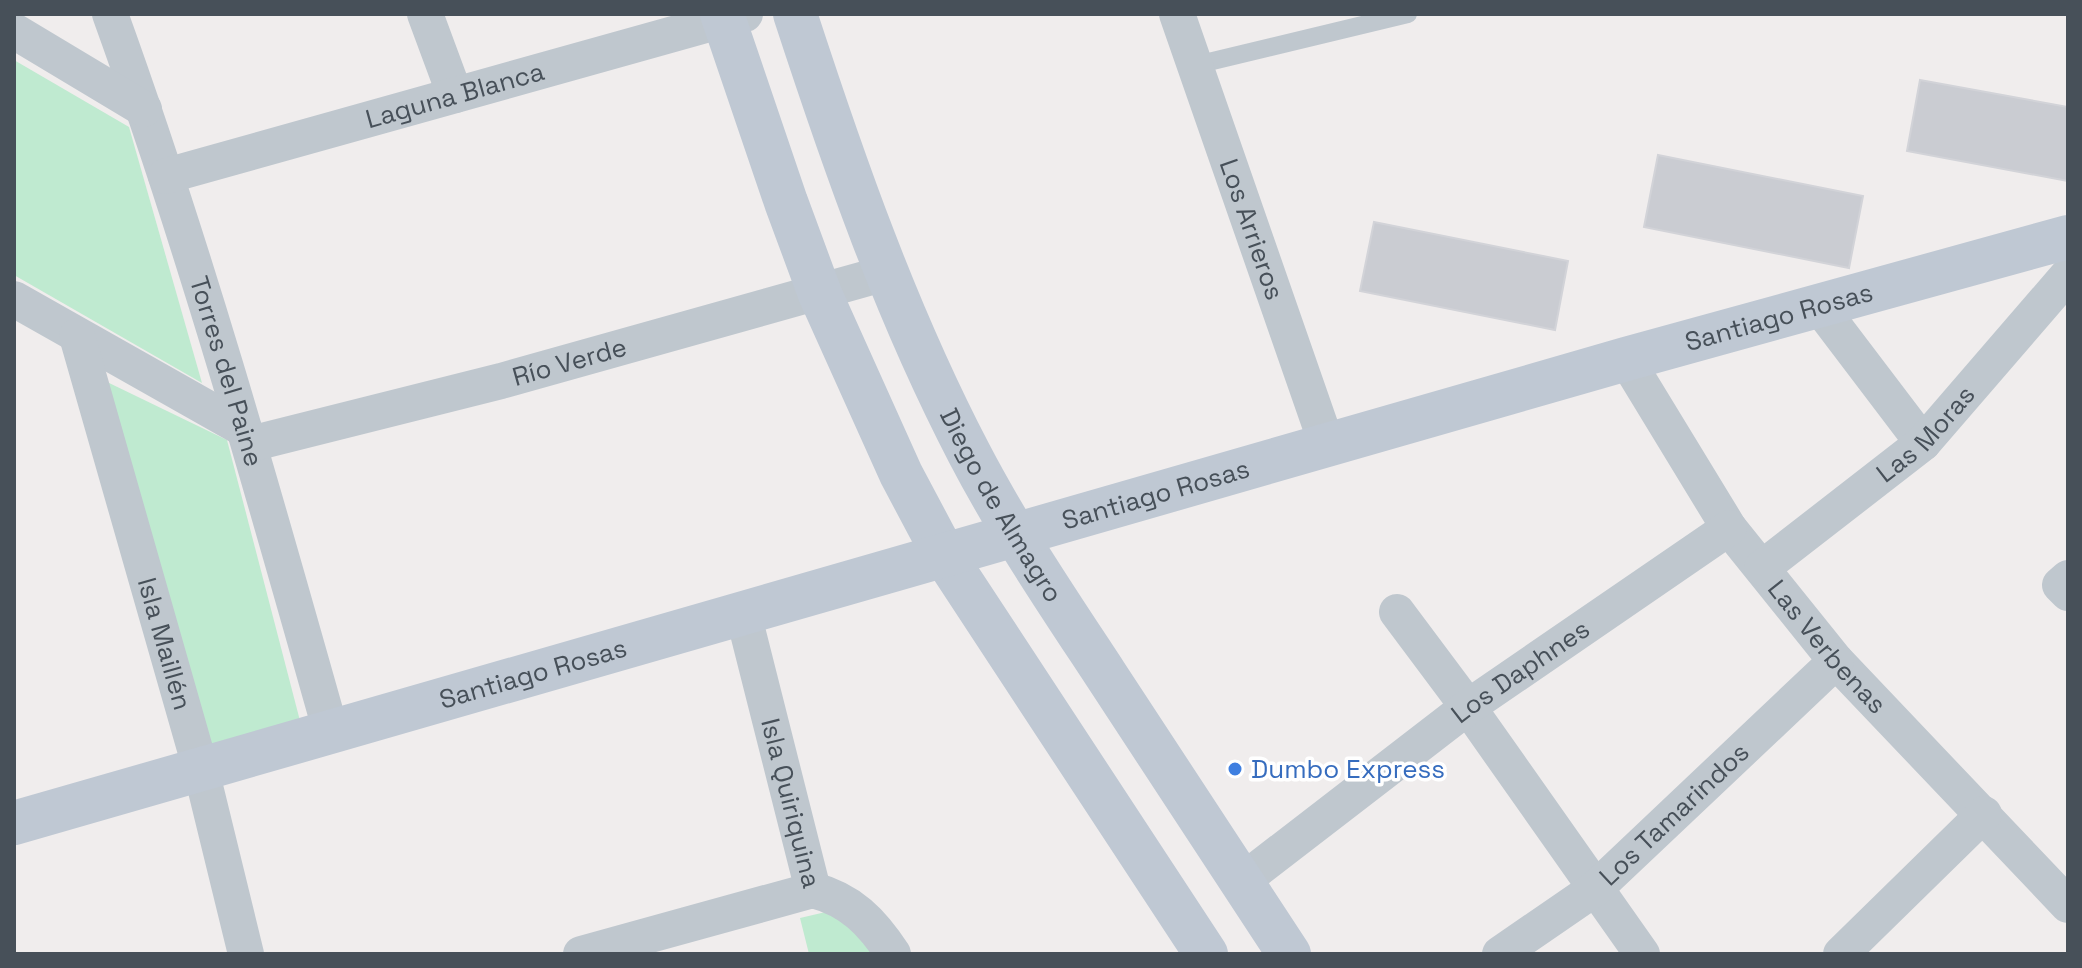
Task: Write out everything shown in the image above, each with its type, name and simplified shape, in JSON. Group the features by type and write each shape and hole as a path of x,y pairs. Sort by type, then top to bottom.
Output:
{"street":[{"name":"Torres del Paine","path":"110,14 166,176 247,437 331,732"},
{"path":"425,14 455,95"},
{"name":"Diego de Almagro","path":"795,14 851,182 886,273 969,453 1014,535 1289,954"},
{"name":"Los Arrieros","path":"1177,14 1327,445"},
{"path":"731,16 781,189 820,294 901,474 944,555 1206,954"},
{"name":"Laguna Blanca","path":"166,176 731,16"},
{"path":"14,31 144,109"},
{"name":"Santiago Rosas","path":"14,823 1626,359 2068,237"},
{"name":"Río Verde","path":"247,437 501,381 886,273"},
{"name":"Las Moras","path":"1762,568 1923,443 2068,275"},
{"path":"14,299 247,437"},
{"path":"1819,306 1923,443"},
{"name":"Isla Maillén","path":"77,336 201,770 246,954"},
{"name":"Las Verbenas","path":"1626,359 1729,528 1836,661 2068,905"},
{"name":"Los Daphnes","path":"1241,882 1468,707 1729,528"},
{"path":"1397,612 1642,954"},
{"name":"Isla Quiriquina","path":"743,613 813,890 846,902 860,912 875,927 893,954"},
{"name":"Los Tamarindos","path":"1500,954 1596,888 1836,661"},
{"path":"1841,954 1984,814"},
{"path":"581,954 813,890"}],"lane":[{"path":"1196,65 1408,14"}],"green space":[{"path":"14,60 129,127 202,383 14,275"},
{"path":"105,381 227,440 305,740 205,767"},
{"path":"830,911 861,929 877,954 809,954 800,918"}],"building":[{"path":"1920,80 2068,107 2068,181 1907,151"},
{"path":"1658,155 1863,196 1849,268 1644,227"},
{"path":"1374,222 1568,261 1555,330 1360,291"}],"place":[{"name":"Dumbo Express","path":"1235,769"}]}
